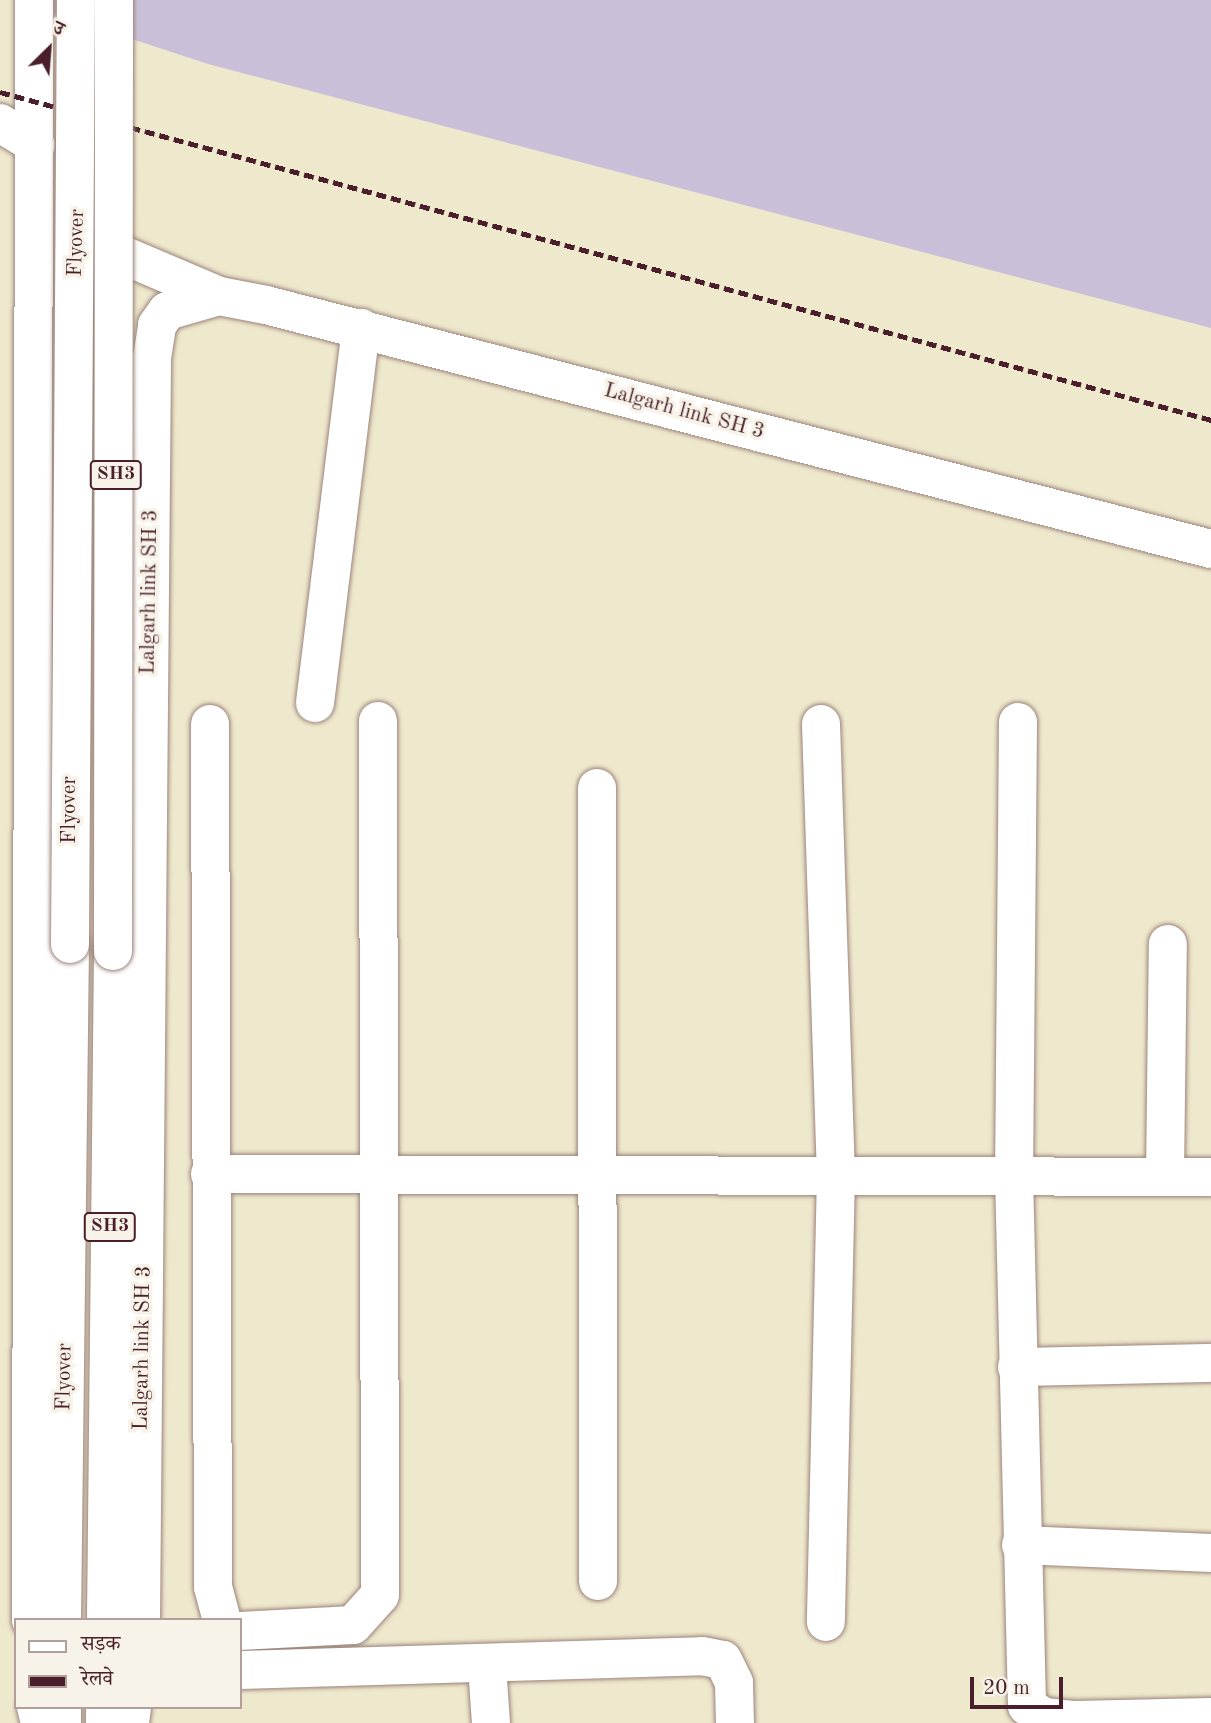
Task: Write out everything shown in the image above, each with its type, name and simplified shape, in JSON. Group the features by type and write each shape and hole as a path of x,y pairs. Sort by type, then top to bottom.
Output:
{"street":[{"path":"32,1618 37,219 34,0"},
{"name":"Flyover","path":"62,1618 76,0"},
{"name":"Flyover","path":"106,1618 113,951 114,0"},
{"path":"0,123 36,145"},
{"path":"37,219 219,296"},
{"name":"Lalgarh link SH 3","path":"141,1618 152,359 157,325 167,311 219,296 361,328 1211,549"},
{"path":"315,703 361,328"},
{"path":"242,1631 353,1625 380,1595 374,1174 378,721"},
{"path":"1018,722 1014,1176 1027,1706 1044,1717 1075,1720 1211,1717"},
{"path":"210,724 213,1587 221,1618"},
{"path":"821,724 836,1175 826,1622"},
{"path":"597,788 601,1175 598,1581"},
{"path":"1165,1177 1168,944"},
{"path":"210,1174 1211,1177"},
{"path":"1017,1367 1211,1363"},
{"path":"1021,1545 1211,1553"},
{"path":"242,1670 723,1660 734,1683 735,1723"},
{"path":"487,1665 491,1723"}],"shaded area":[{"path":"13,0 1211,0 1211,328 208,64"}],"railway":[{"path":"0,92 1211,420"}]}
